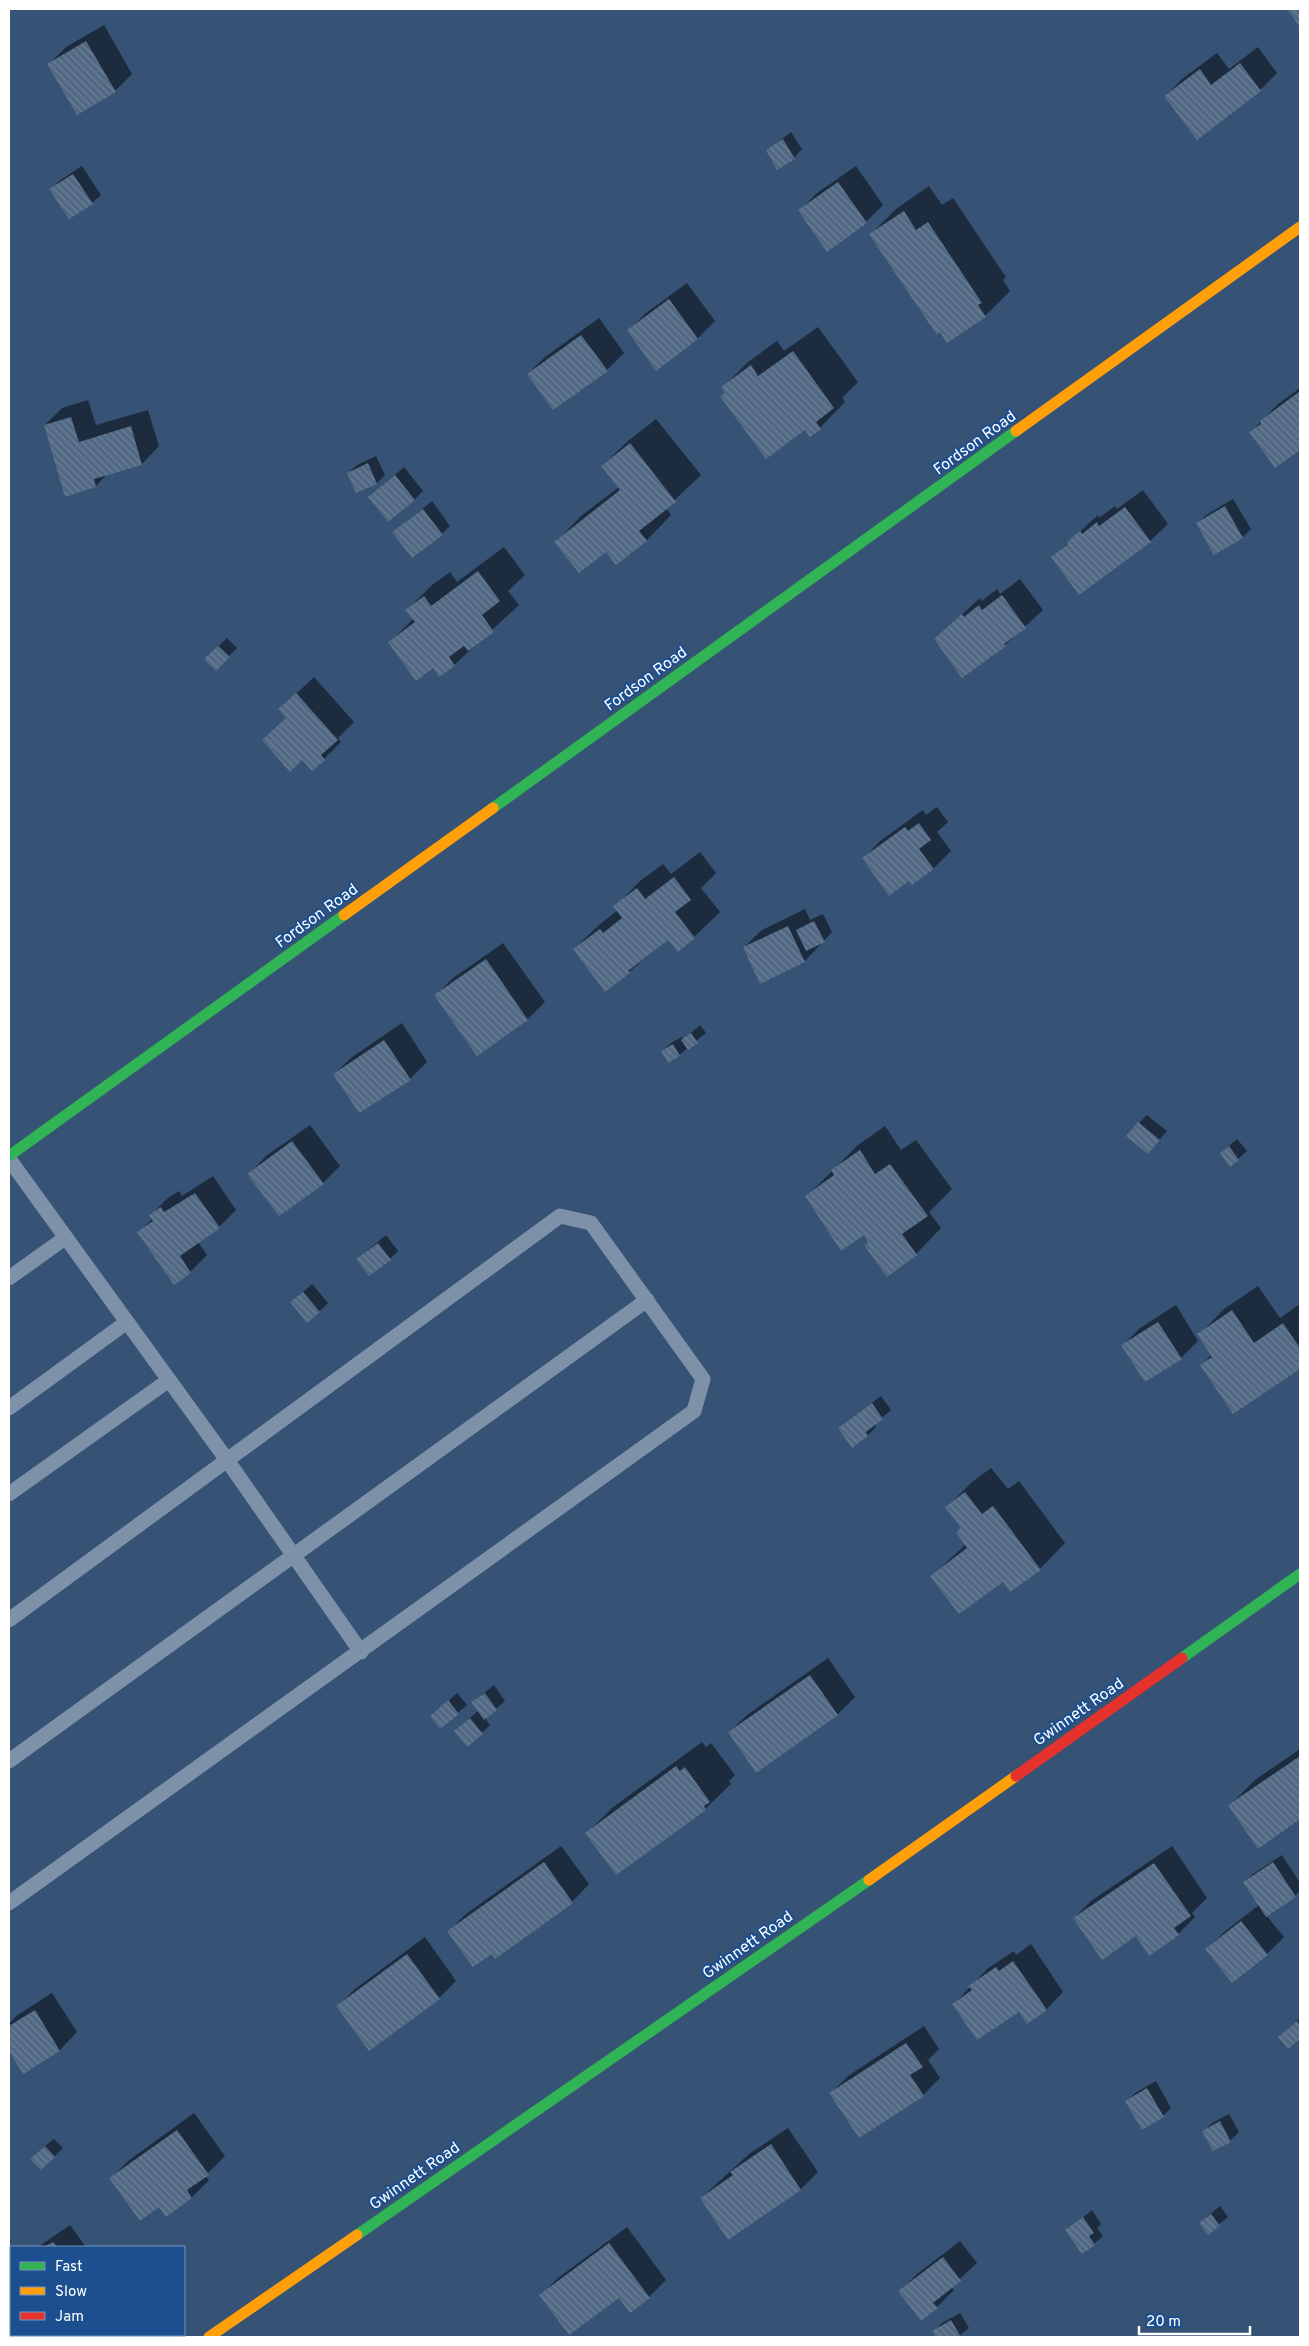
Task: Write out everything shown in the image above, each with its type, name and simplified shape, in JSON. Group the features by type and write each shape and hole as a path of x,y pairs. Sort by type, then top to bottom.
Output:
{"street":[{"name":"Fordson Road","path":"9,1158 1300,227"},
{"name":"Gwinnett Road","path":"209,2337 836,1902 1300,1574"}],"lane":[{"path":"9,1158 227,1460 361,1652"},
{"path":"9,1620 560,1216 591,1223 704,1379 694,1411 9,1903"},
{"path":"9,1278 65,1238"},
{"path":"9,1761 647,1300"},
{"path":"9,1408 127,1322"},
{"path":"9,1494 169,1380"}],"building":[{"path":"1287,9 1300,9 1300,27"},
{"path":"86,41 116,92 77,115 47,64"},
{"path":"1240,63 1261,91 1197,140 1164,96 1200,69 1211,85"},
{"path":"783,139 795,159 777,170 766,150"},
{"path":"73,174 93,204 69,219 49,189"},
{"path":"838,182 867,223 827,252 798,210"},
{"path":"904,211 916,230 928,222 982,303 978,305 986,317 947,343 940,332 937,335 869,234"},
{"path":"669,299 698,339 656,371 627,330"},
{"path":"581,335 608,371 553,410 527,374"},
{"path":"793,351 834,408 816,422 821,429 810,437 805,430 766,459 720,396 725,393 721,387 751,365 758,376"},
{"path":"1300,391 1300,450 1275,468 1249,432 1261,424 1260,421"},
{"path":"71,417 79,442 131,426 142,465 94,479 96,487 65,497 44,425"},
{"path":"630,443 676,502 639,531 647,541 616,565 606,552 579,573 554,542 620,490 601,466"},
{"path":"368,463 377,484 356,493 347,473"},
{"path":"395,475 415,500 388,522 368,497"},
{"path":"1225,506 1243,538 1214,555 1196,523"},
{"path":"1125,507 1151,542 1079,595 1051,557 1068,544 1067,542 1080,531 1082,534 1097,522 1099,526"},
{"path":"423,509 443,535 412,558 392,532"},
{"path":"478,571 500,601 482,615 494,632 468,651 464,646 449,657 455,666 439,677 433,668 416,681 388,642 415,622 405,610 424,596 431,606"},
{"path":"1002,595 1026,628 1004,644 1006,646 962,678 934,639 962,614 964,617 979,605 982,610"},
{"path":"218,646 230,657 216,671 204,659"},
{"path":"296,693 338,740 321,755 325,760 312,771 302,760 290,772 262,740 286,718 278,709"},
{"path":"919,823 931,840 919,849 934,869 912,885 909,881 889,896 862,858 905,827 908,831"},
{"path":"674,877 691,900 675,912 695,938 678,952 668,940 628,971 630,973 605,992 573,949 600,929 603,933 622,918 613,906 637,888 645,899"},
{"path":"814,921 825,942 806,951 796,930"},
{"path":"788,926 805,962 760,984 743,947"},
{"path":"486,959 528,1020 477,1056 434,995"},
{"path":"691,1033 698,1043 688,1050 681,1040"},
{"path":"384,1040 411,1080 359,1113 333,1074"},
{"path":"673,1044 680,1056 668,1063 661,1051"},
{"path":"1138,1122 1160,1140 1148,1154 1126,1136"},
{"path":"292,1141 324,1184 279,1216 247,1174"},
{"path":"1229,1146 1239,1160 1230,1167 1220,1153"},
{"path":"860,1150 875,1174 890,1164 928,1216 902,1234 917,1255 887,1277 864,1245 868,1243 864,1235 841,1251 805,1196 834,1175 831,1170"},
{"path":"195,1193 220,1228 180,1256 191,1273 174,1285 137,1232 153,1221 149,1215 161,1207 164,1212"},
{"path":"378,1243 391,1260 369,1276 356,1259"},
{"path":"303,1292 320,1312 307,1323 290,1302"},
{"path":"1232,1310 1254,1343 1283,1323 1300,1348 1300,1369 1233,1414 1200,1365 1212,1357 1197,1334"},
{"path":"1158,1322 1182,1359 1145,1382 1121,1345"},
{"path":"872,1403 883,1419 866,1432 868,1436 852,1448 838,1428"},
{"path":"965,1492 982,1514 993,1506 1041,1570 1010,1592 1003,1582 959,1614 930,1576 967,1548 956,1532 961,1528 945,1507"},
{"path":"810,1675 838,1715 756,1773 728,1732"},
{"path":"485,1693 497,1710 484,1720 471,1702"},
{"path":"448,1700 459,1714 440,1729 430,1716"},
{"path":"470,1718 483,1734 467,1747 454,1731"},
{"path":"1300,1756 1300,1819 1258,1849 1228,1805"},
{"path":"676,1766 680,1771 685,1767 710,1802 704,1806 706,1810 616,1875 585,1833"},
{"path":"544,1862 573,1903 495,1959 492,1954 473,1967 447,1931"},
{"path":"1273,1862 1296,1897 1266,1917 1243,1882"},
{"path":"1154,1863 1191,1916 1174,1928 1179,1935 1149,1956 1136,1936 1102,1960 1073,1918"},
{"path":"1241,1921 1268,1955 1232,1983 1205,1949"},
{"path":"407,1954 440,1999 369,2051 336,2006"},
{"path":"1013,1961 1047,2010 1027,2024 1019,2012 977,2040 952,2004 972,1990 968,1986 996,1967 999,1971"},
{"path":"35,2010 60,2051 23,2074 9,2051 9,2026"},
{"path":"1297,2021 1300,2025 1300,2039 1288,2049 1278,2037"},
{"path":"906,2043 923,2067 910,2075 924,2096 859,2138 829,2093"},
{"path":"1147,2088 1164,2117 1142,2130 1125,2101"},
{"path":"1220,2121 1231,2142 1213,2151 1202,2131"},
{"path":"177,2130 209,2175 187,2190 192,2198 166,2217 159,2207 140,2221 109,2178"},
{"path":"771,2144 801,2190 728,2240 700,2198 733,2175 730,2172"},
{"path":"45,2146 55,2157 41,2170 30,2159"},
{"path":"1211,2214 1220,2226 1208,2235 1199,2223"},
{"path":"1083,2217 1094,2233 1089,2236 1095,2245 1082,2254 1065,2230"},
{"path":"53,2242 56,2246 46,2246"},
{"path":"609,2243 650,2298 630,2313 619,2298 569,2335 539,2295"},
{"path":"943,2257 961,2281 933,2303 938,2308 921,2321 898,2291"},
{"path":"10,2271 10,2329 9,2327"},
{"path":"951,2320 961,2337 936,2337 932,2331"}],"traffic: fast":[{"path":"493,808 1016,431"},
{"path":"9,1156 344,915"},
{"path":"1182,1658 1300,1574"},
{"path":"357,2235 869,1880"}],"traffic: slow":[{"path":"1016,431 1300,227"},
{"path":"344,915 493,808"},
{"path":"869,1880 1016,1776"},
{"path":"209,2337 357,2235"}],"traffic: jam":[{"path":"1016,1776 1182,1658"}]}
